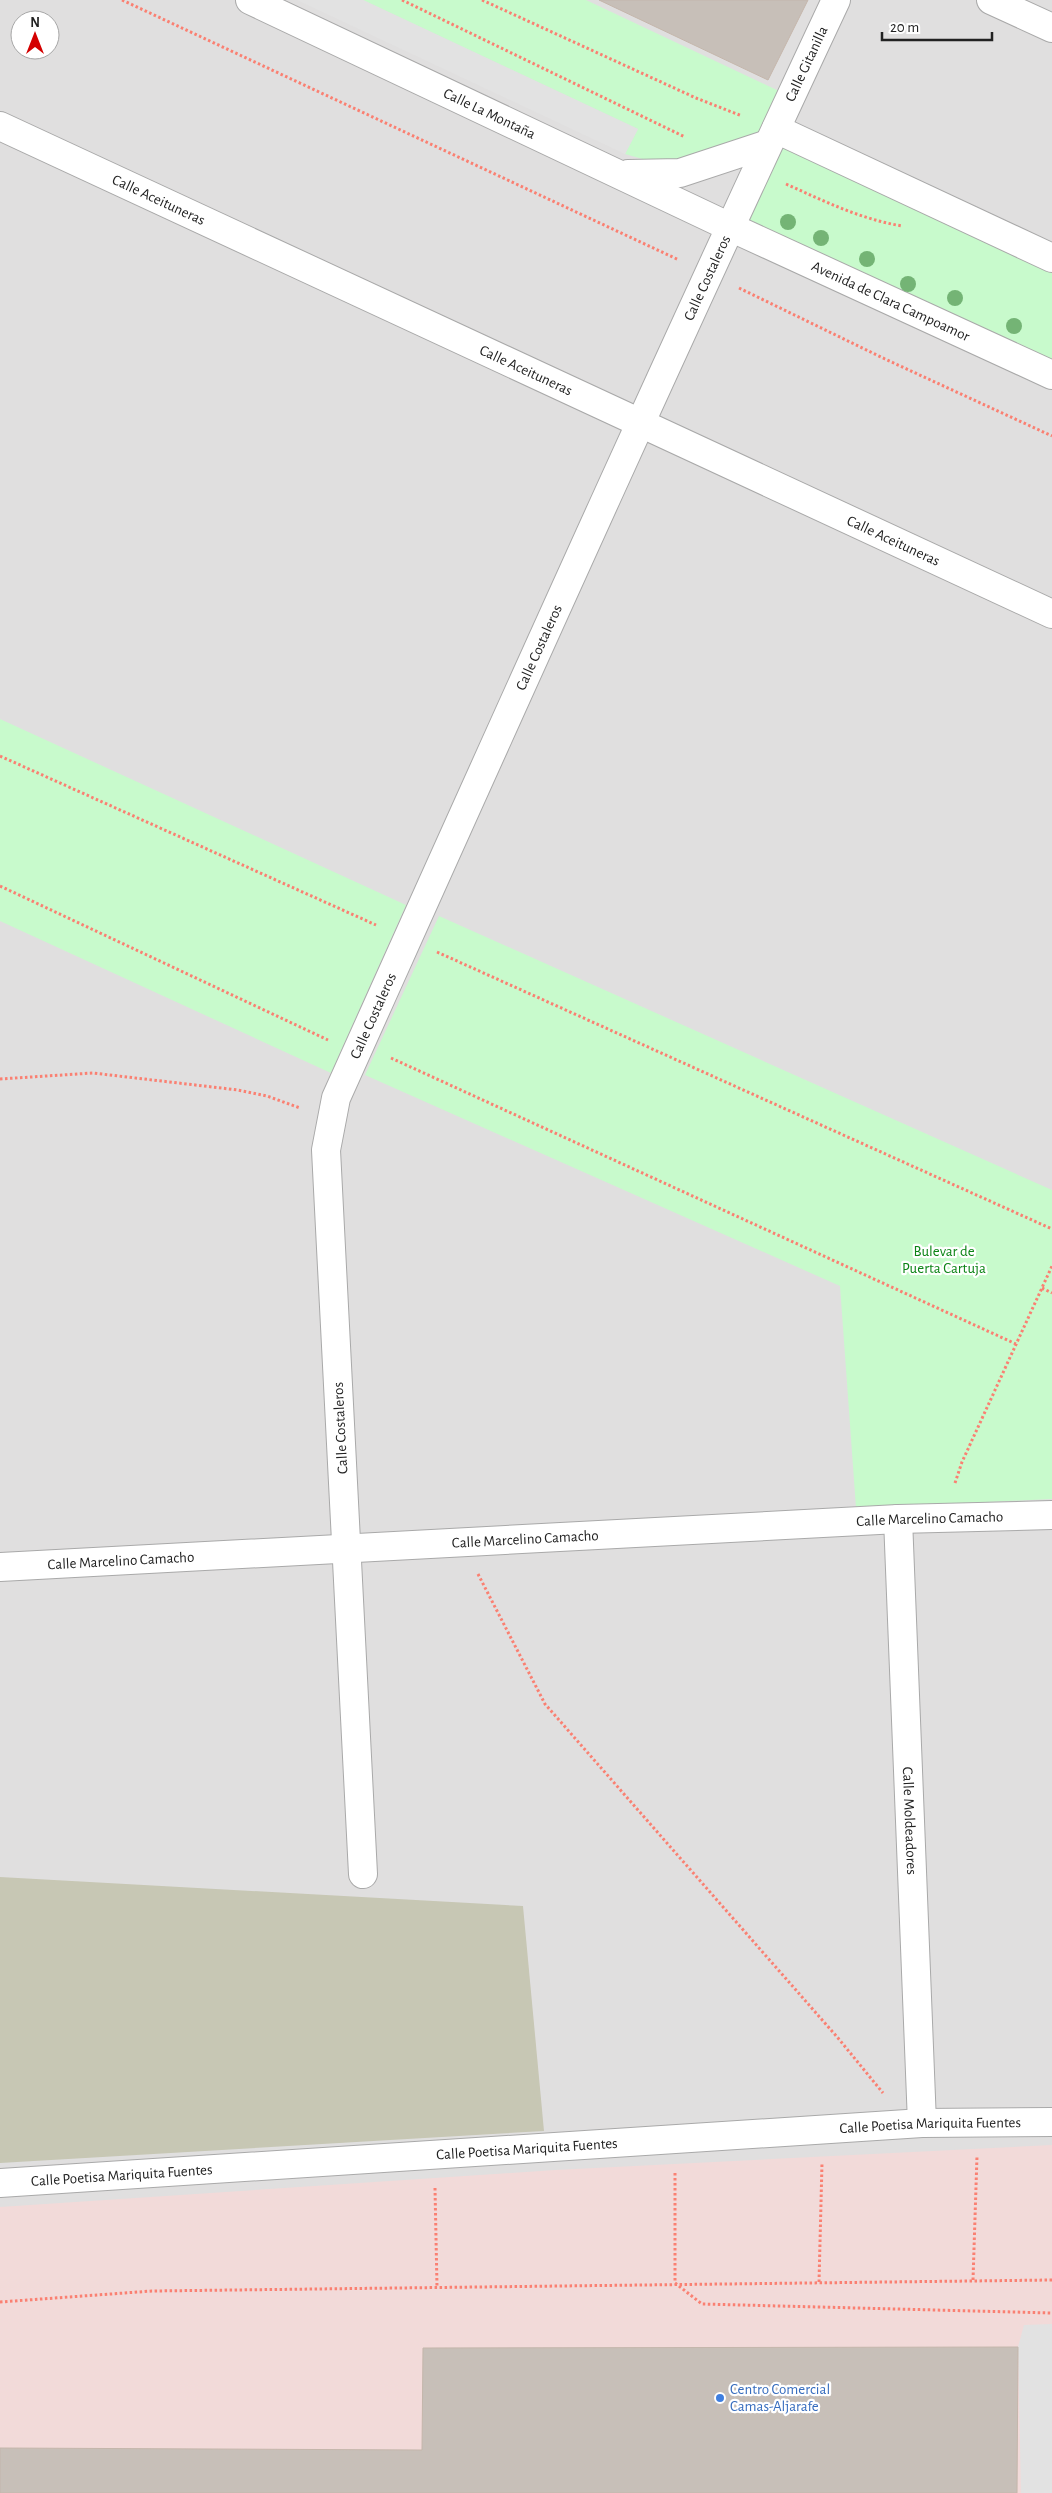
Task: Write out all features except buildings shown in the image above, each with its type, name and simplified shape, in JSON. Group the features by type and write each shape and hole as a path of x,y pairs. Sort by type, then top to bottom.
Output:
{"street":[{"name":"Calle La Montaña","path":"250,0 730,227"},
{"name":"Calle Gitanilla","path":"730,227 836,0"},
{"path":"991,0 1052,28"},
{"name":"Calle Aceituneras","path":"0,126 1052,614"},
{"path":"617,173 667,175 680,173 772,137 1052,258"},
{"name":"Calle Costaleros","path":"363,1874 326,1150 330,1122 336,1098 407,939 730,227"},
{"name":"Avenida de Clara Campoamor","path":"730,227 1052,375"},
{"name":"Calle Marcelino Camacho","path":"0,1567 346,1547 461,1543 898,1520 1052,1515"},
{"name":"Calle Moldeadores","path":"898,1520 912,2124"},
{"name":"Calle Poetisa Mariquita Fuentes","path":"0,2183 912,2124 978,2121 1052,2122"}],"path":[{"path":"122,0 1052,436"},
{"path":"482,0 696,98 772,137"},
{"path":"0,756 1052,1229"},
{"path":"0,886 1016,1344"},
{"path":"0,1079 93,1073 238,1090 267,1096 296,1106 330,1122"},
{"path":"948,1518 952,1492 962,1462 1052,1266"},
{"path":"1042,1288 1052,1293"},
{"path":"461,1543 545,1704 912,2124"},
{"path":"973,2280 978,2121"},
{"path":"819,2282 824,2130"},
{"path":"675,2140 675,2283"},
{"path":"435,2155 437,2288"},
{"path":"0,2302 152,2291 675,2283 1052,2280"},
{"path":"675,2283 702,2304 1052,2313"}],"shaded area":[{"path":"0,0 1052,0 1052,2493 0,2493"},
{"path":"297,0 363,0 638,129 625,154"},
{"path":"0,1877 523,1906 544,2131 0,2163"},
{"path":"1052,2145 1052,2493 0,2493 0,2207 555,2170"},
{"path":"1052,2324 1052,2493 1021,2493 1018,2347 1024,2325"}],"green space":[{"path":"363,0 586,0 781,92 766,125 758,135 694,158 660,164 625,154 638,129"},
{"path":"784,144 1052,267 1052,368 743,226"},
{"path":"0,719 406,905 331,1073 0,921"},
{"name":"Bulevar de Puerta Cartuja","path":"439,916 1052,1190 1052,1499 856,1508 840,1286 365,1075"}],"place":[{"name":"Centro Comercial Camas-Aljarafe","path":"720,2398"}]}
